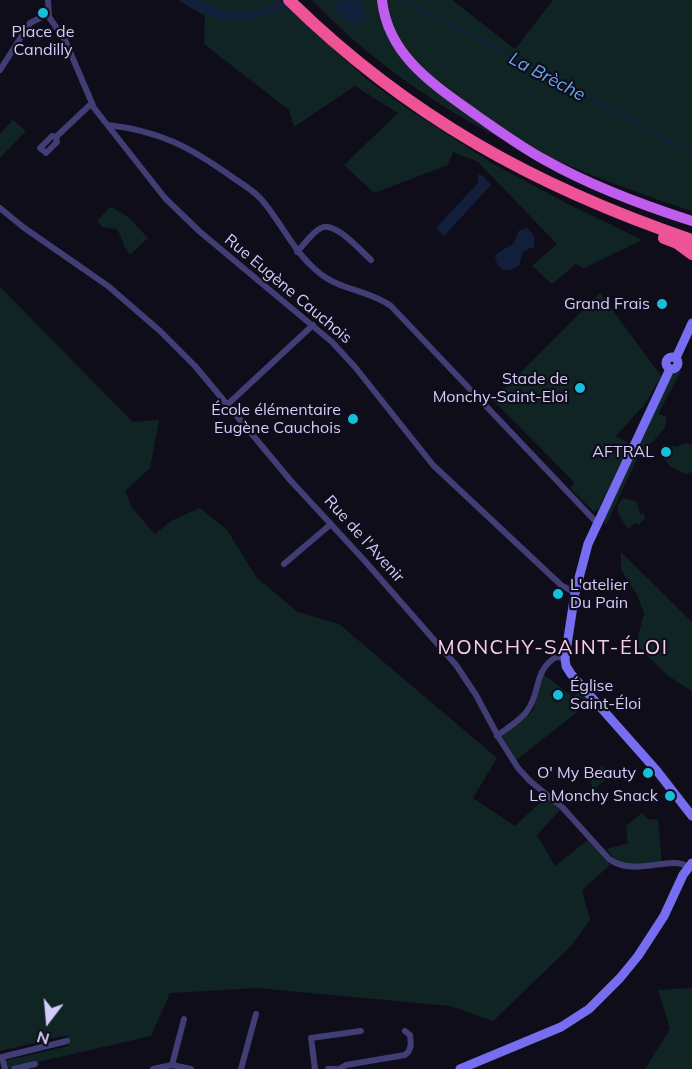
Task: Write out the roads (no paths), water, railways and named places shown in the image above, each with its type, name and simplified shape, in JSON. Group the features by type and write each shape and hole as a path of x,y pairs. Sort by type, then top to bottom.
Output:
{"highway":[{"path":"290,0 302,5 396,81 489,143 583,190 635,212 692,231"},
{"path":"302,5 357,61 421,109 473,143 612,216 677,243 692,254"},
{"path":"541,180 604,208 692,240"}],"main road":[{"path":"382,1 386,24 397,46 409,62 430,82 524,148 561,169 605,189 692,221"}],"street":[{"path":"0,70 27,26 48,14 48,0"},
{"name":"Rue Eugène Cauchois","path":"48,14 62,35 92,103 161,193 181,215 313,325 352,362 419,449 443,475 561,585 575,593"},
{"path":"56,137 92,103"},
{"path":"107,125 131,128 168,138 210,161 260,198 297,252 327,278 376,297 391,306 597,523"},
{"path":"605,189 692,216"},
{"name":"Rue de l'Avenir","path":"0,208 102,282 180,350 228,404 286,476 456,665 476,695 513,762 524,775 563,808 614,862 631,868 679,863 690,865"},
{"path":"297,252 321,227 329,226 339,231 371,260"},
{"path":"692,323 676,358 667,359 666,365 670,369 597,523 587,549 575,593 565,658 566,666 571,674 657,771 692,816"},
{"path":"228,404 313,325"},
{"path":"284,564 331,524"},
{"path":"497,736 528,709 540,674 566,641"},
{"path":"552,658 565,658"},
{"path":"460,1069 561,1027 575,1020 598,1001 641,952 662,919 690,865"},
{"path":"242,1069 256,1014"},
{"path":"172,1065 184,1019"},
{"path":"315,1069 311,1038 361,1031"},
{"path":"328,1069 405,1055 409,1052 411,1045 410,1035 405,1031"},
{"path":"5,1069 2,1057 68,1041"},
{"path":"15,1069 35,1065"},
{"path":"153,1069 172,1065 191,1069"}],"water":[{"path":"180,0 199,0 217,8 233,11 251,11 268,7 282,0 289,7 262,17 233,20 210,15"},
{"path":"353,0 362,3 367,16 359,23 346,19 334,8 334,3"},
{"path":"478,174 491,185 444,236 436,228 478,183"},
{"path":"528,228 534,236 534,247 523,251 519,266 503,270 495,259 496,256 513,244 520,230"}],"waterway":[{"name":"La Brèche","path":"402,0 692,153"}],"place":[{"name":"Place de Candilly","path":"43,13"},
{"name":"Grand Frais","path":"662,304"},
{"name":"Stade de Monchy-Saint-Eloi","path":"580,388"},
{"name":"École élémentaire Eugène Cauchois","path":"353,419"},
{"name":"AFTRAL","path":"666,452"},
{"name":"L'atelier Du Pain","path":"558,594"},
{"name":"Église Saint-Éloi","path":"558,695"},
{"name":"O' My Beauty","path":"648,773"},
{"name":"Le Monchy Snack","path":"670,796"}],"district":[{"name":"MONCHY-SAINT-ÉLOI","path":"553,648"}]}
